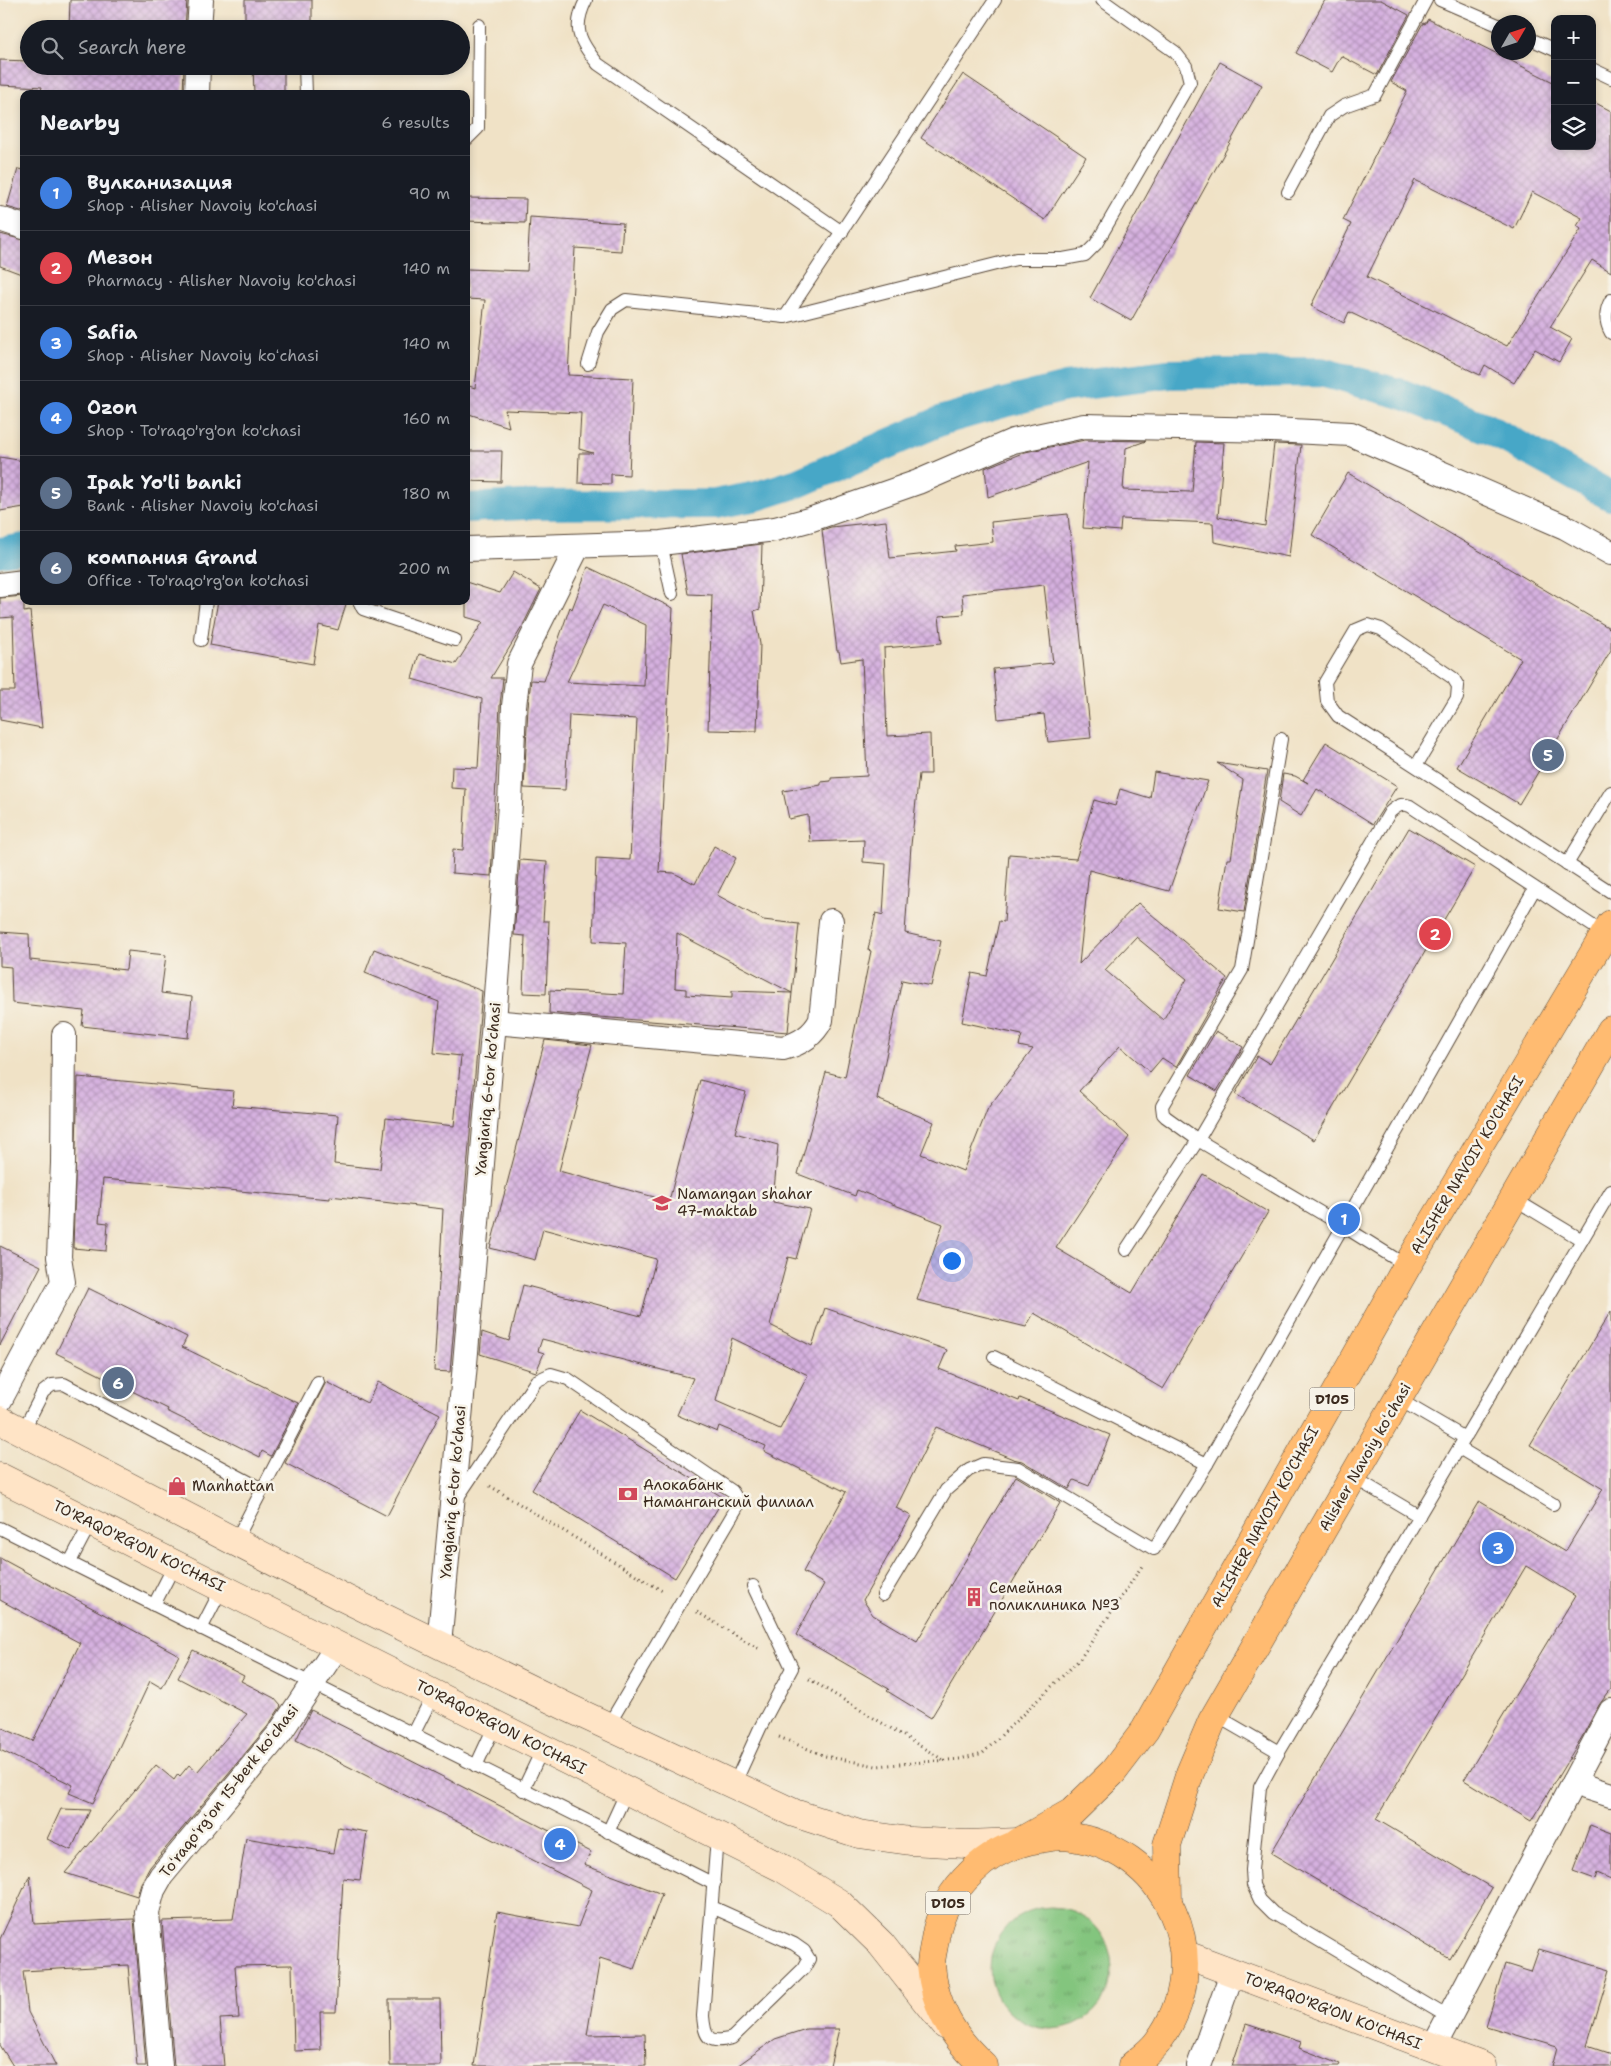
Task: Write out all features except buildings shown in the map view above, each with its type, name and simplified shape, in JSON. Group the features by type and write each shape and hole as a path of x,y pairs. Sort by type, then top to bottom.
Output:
{"main road":[{"name":"ALISHER NAVOIY KO'CHASI","path":"1019,1842 1072,1812 1113,1772 1145,1730 1407,1266 1608,929"},
{"name":"Alisher Navoiy koʻchasi","path":"1168,1900 1167,1846 1190,1773 1215,1715 1611,1030"},
{"path":"12,1425 439,1645 794,1812 859,1834 910,1841 966,1844 1019,1842"},
{"name":"TO'RAQO'RG'ON KO'CHASI","path":"0,1477 782,1868 839,1902 881,1944 956,2038"},
{"name":"D105","path":"978,2066 956,2038 938,2003 931,1964 937,1924 955,1888 983,1860 1019,1842 1061,1836 1103,1845 1140,1867 1168,1900 1179,1926 1184,1954 1184,1982 1174,2015 1153,2055 1132,2066"},
{"name":"TO'RAQO'RG'ON KO'CHASI","path":"1184,1954 1482,2066"},
{"name":"D105","path":"956,2038 984,2066"}],"street":[{"path":"200,20 201,0"},
{"path":"197,90 198,75"},
{"path":"0,218 20,226"},
{"path":"470,549 661,543 775,529 812,520 918,482 1013,441 1084,426 1272,430 1351,434 1565,527 1611,553"},
{"name":"Yangiаriq 6-tor koʼchasi","path":"439,1645 494,1022 510,804 514,706 519,664 578,546"},
{"path":"0,585 20,582"},
{"path":"494,1022 783,1048 797,1045 816,1030 820,1020 831,921"},
{"path":"0,1400 63,1282 59,1257 63,1163 64,1035"},
{"name":"Toʻraqoʻrgʻon 15-berk koʻchasi","path":"160,2066 147,1912 153,1890 161,1876 279,1734 338,1645"},
{"path":"1433,2048 1611,1711"},
{"path":"1573,1782 1611,1795"},
{"path":"1200,2066 1232,1973"}],"lane":[{"path":"586,0 579,14 579,33 584,48 598,64 842,232"},
{"path":"785,317 995,0"},
{"path":"588,364 598,332 612,309 626,300 785,317 1016,260 1062,259 1085,255 1096,244 1190,82 1186,66 1175,52 1102,0"},
{"path":"1288,192 1330,116 1344,106 1375,95 1426,0"},
{"path":"1440,0 1491,22"},
{"path":"470,136 478,128 479,25"},
{"path":"1536,42 1551,48"},
{"path":"1596,71 1611,78"},
{"path":"305,75 306,90"},
{"path":"1611,300 1606,315 1607,325 1611,333"},
{"path":"661,543 672,594"},
{"path":"201,640 205,605"},
{"path":"361,605 363,610 455,640"},
{"path":"1416,766 1456,698 1458,686 1453,678 1381,629 1368,625 1356,630 1324,682 1327,701 1338,716 1611,892"},
{"path":"1281,739 1242,970 1162,1106 1163,1114 1198,1140 1407,1266"},
{"path":"1567,864 1611,792"},
{"path":"1126,1250 1198,1140 1390,812 1397,806 1404,804 1410,806 1535,888 1608,929"},
{"path":"883,1596 946,1490 968,1470 983,1464 1018,1468 1154,1549 1207,1464 1535,888"},
{"path":"1448,2018 1273,1913 1260,1900 1253,1885 1252,1870 1260,1787 1611,1191"},
{"path":"1514,1199 1582,1240"},
{"path":"994,1358 1207,1464"},
{"path":"450,1508 536,1381 551,1374 568,1379 732,1491 737,1499 736,1509 608,1726"},
{"path":"236,1542 318,1382"},
{"path":"12,1425 43,1392 52,1385 64,1384 262,1489"},
{"path":"1398,1399 1553,1504"},
{"path":"1353,1477 1419,1516"},
{"path":"70,1562 91,1522"},
{"path":"0,1528 714,1884"},
{"path":"154,1605 175,1564"},
{"path":"734,1784 760,1728 792,1668 753,1586"},
{"path":"201,1629 222,1588"},
{"path":"413,1735 434,1693"},
{"path":"1215,1715 1279,1752"},
{"path":"476,1766 495,1725"},
{"path":"523,1790 542,1748"},
{"path":"608,1832 627,1791"},
{"path":"712,1907 794,1944 804,1951 809,1959 804,1968 732,2038 718,2041 710,2039 704,2033 703,2016 712,1907 718,1837"}],"path":[{"path":"472,1476 944,1761"},
{"path":"760,1728 825,1756 876,1766 960,1759 982,1752 1080,1659 1154,1549"}],"green space":[{"path":"1051,1907 1063,1908 1074,1912 1085,1917 1094,1925 1102,1934 1107,1945 1111,1956 1111,1980 1107,1991 1102,2002 1094,2011 1085,2019 1074,2024 1063,2028 1051,2029 1039,2028 1028,2024 1017,2019 1008,2011 1000,2002 995,1991 991,1980 990,1968 991,1956 995,1945 1000,1934 1008,1925 1017,1917 1028,1912 1039,1908"}],"waterway":[{"path":"470,508 522,505 715,504 757,496 798,483 943,420 1066,387 1169,374 1321,372 1402,394 1489,429 1611,496"},
{"path":"0,552 20,549"}],"place":[{"name":"Ipak Yo'li banki","path":"1548,755"},
{"name":"Мезон","path":"1435,934"},
{"name":"Namangan shahar 47-maktab","path":"662,1203"},
{"name":"Вулканизация","path":"1344,1219"},
{"name":"компания Grand","path":"118,1383"},
{"name":"Manhattan","path":"177,1486"},
{"name":"Алокабанк Наманганский филиал","path":"628,1494"},
{"name":"Safia","path":"1498,1548"},
{"name":"Семейная поликлиника №3","path":"974,1597"},
{"name":"Ozon","path":"560,1844"}]}
